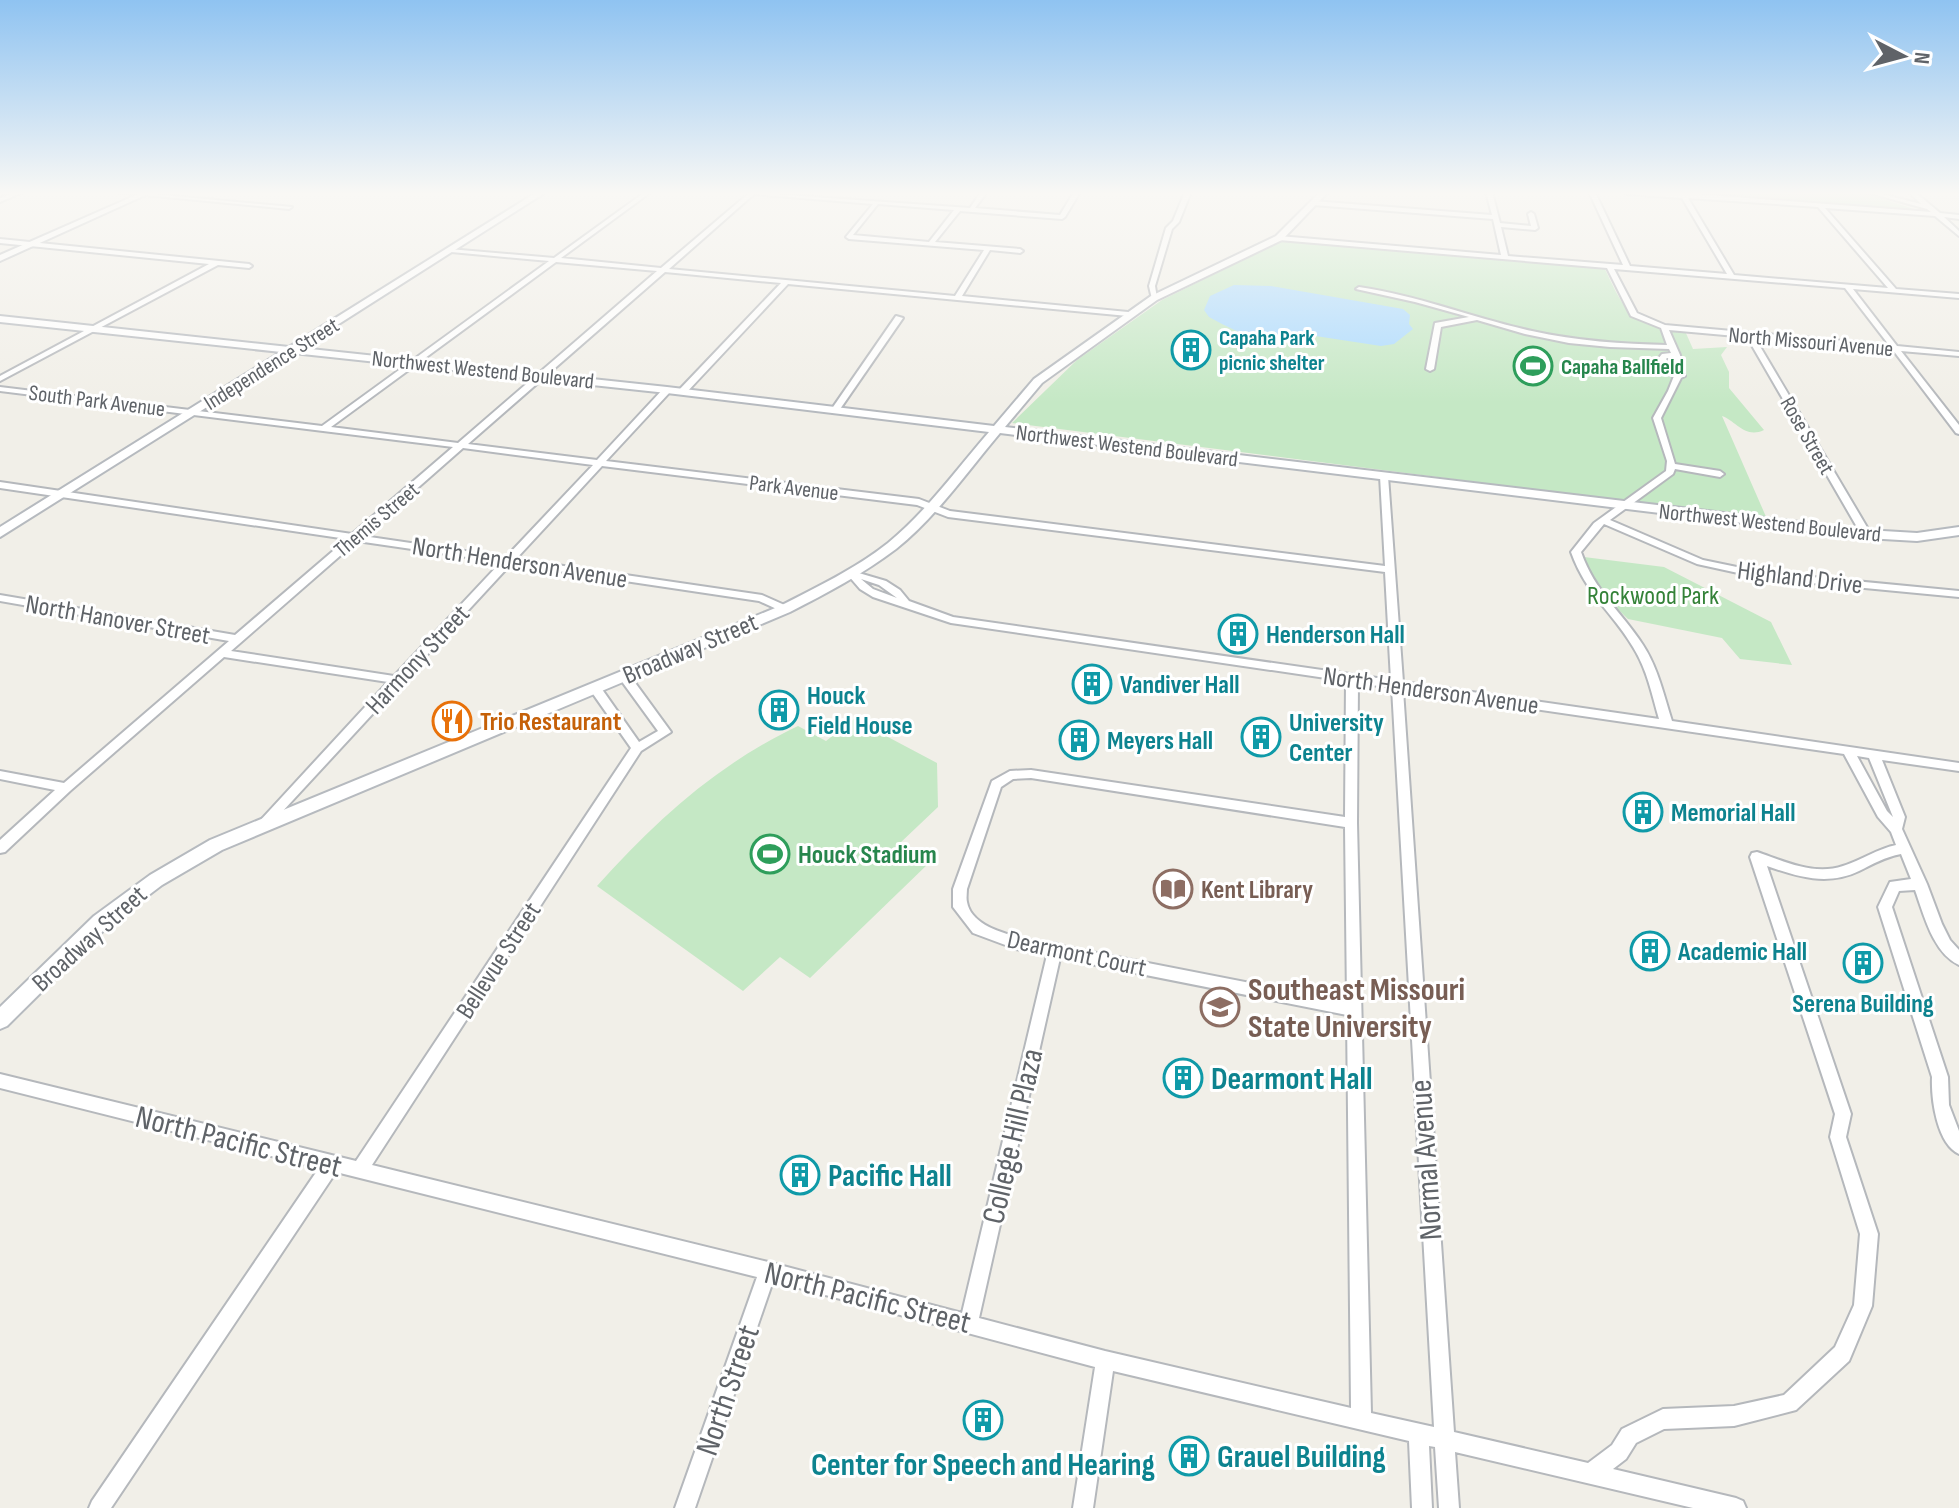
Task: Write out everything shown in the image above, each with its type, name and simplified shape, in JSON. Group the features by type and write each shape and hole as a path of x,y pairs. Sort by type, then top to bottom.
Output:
{"street":[{"path":"211,262 249,266"},
{"name":"Independence Street","path":"0,533 431,262"},
{"path":"323,429 551,262"},
{"path":"589,262 1128,314"},
{"name":"Themis Street","path":"0,848 220,653 673,262"},
{"path":"957,298 980,262"},
{"path":"1154,298 1152,286 1159,262"},
{"name":"Broadway Street","path":"0,1020 101,921 156,880 216,845 785,609 852,574 894,544 931,507 1038,381 1128,314 1228,262"},
{"path":"1567,262 1959,296"},
{"path":"1625,262 1628,268"},
{"path":"1723,262 1731,276"},
{"path":"1870,262 1894,290"},
{"path":"0,379 217,263"},
{"path":"1609,266 1634,314 1664,327 1674,351 1681,376 1657,418 1671,466 1670,472 1659,481 1620,505 1603,520 1585,537 1576,552 1592,592 1620,622 1646,659 1667,725"},
{"path":"682,392 786,282"},
{"path":"1847,286 1959,431"},
{"path":"1359,289 1408,295 1510,328 1604,345 1674,351"},
{"name":"Northwest Westend Boulevard","path":"0,317 996,428 1866,534 1917,537 1959,531"},
{"path":"835,410 899,318"},
{"path":"1430,369 1438,325 1483,318"},
{"name":"North Missouri Avenue","path":"1664,327 1959,354"},
{"name":"Rose Street","path":"1750,335 1866,534"},
{"path":"1674,351 1662,359 1670,372 1681,376"},
{"name":"South Park Avenue","path":"0,389 195,412"},
{"name":"Harmony Street","path":"264,823 667,390"},
{"name":"Park Avenue","path":"195,412 919,502 948,514 1391,570"},
{"path":"1671,466 1720,474"},
{"name":"Normal Avenue","path":"1384,476 1449,1508"},
{"name":"North Henderson Avenue","path":"0,485 762,598 785,609"},
{"name":"Highland Drive","path":"1603,520 1700,562 1761,575 1959,594"},
{"name":"North Henderson Avenue","path":"852,574 859,585 894,603 906,604 951,620 1959,767"},
{"name":"North Hanover Street","path":"0,598 237,639"},
{"name":"North Hanover Street","path":"220,653 398,680"},
{"name":"Bellevue Street","path":"359,1171 637,748 665,732 624,676"},
{"path":"1352,679 1351,823 1361,1418"},
{"path":"595,688 637,748"},
{"path":"1849,752 1882,814 1896,829 1941,937 1959,959"},
{"path":"1874,756 1899,817 1896,829"},
{"name":"Dearmont Court","path":"1351,823 1159,791 1031,774 1010,775 996,784 960,889 960,907 978,929 1016,943 1355,1010"},
{"path":"0,775 66,788"},
{"path":"1590,1474 1619,1452 1629,1436 1663,1419 1734,1416 1789,1403 1842,1354 1863,1306 1869,1234 1838,1137 1843,1114 1757,857 1802,872 1838,873 1885,851 1903,849"},
{"path":"1920,884 1895,886 1885,907 1940,1077 1938,1104 1959,1146"},
{"name":"College Hill Plaza","path":"969,1323 1055,949"},
{"name":"North Pacific Street","path":"0,1081 768,1271 1105,1360 1736,1508"},
{"path":"99,1508 331,1165"},
{"name":"North Street","path":"685,1508 768,1271"},
{"path":"1083,1508 1105,1360"},
{"path":"1418,1432 1422,1508"}],"green space":[{"path":"1239,262 1549,262 1604,267 1625,307 1641,320 1685,331 1693,349 1727,347 1721,355 1729,372 1729,388 1764,430 1746,431 1722,416 1767,519 1012,423 1077,360 1162,300"},
{"name":"Rockwood Park","path":"1584,557 1664,567 1771,622 1792,665 1740,659 1722,638 1628,619 1597,589"},
{"name":"Houck Stadium","path":"854,719 937,763 938,807 899,844 929,863 810,978 780,957 743,991 597,886 665,816 741,758 798,726 826,741"}],"water":[{"path":"1234,285 1271,286 1403,309 1410,315 1409,324 1413,329 1394,344 1381,346 1309,335 1247,336 1209,317 1204,310 1210,296"}],"place":[{"name":"Capaha Park picnic shelter","path":"1191,350"},
{"name":"Capaha Ballfield","path":"1533,366"},
{"name":"Henderson Hall","path":"1238,634"},
{"name":"Vandiver Hall","path":"1092,684"},
{"name":"Houck Field House","path":"779,710"},
{"name":"Trio Restaurant","path":"452,721"},
{"name":"University Center","path":"1261,737"},
{"name":"Meyers Hall","path":"1079,740"},
{"name":"Memorial Hall","path":"1643,812"},
{"name":"Houck Stadium","path":"770,854"},
{"name":"Kent Library","path":"1173,889"},
{"name":"Academic Hall","path":"1650,951"},
{"name":"Serena Building","path":"1863,963"},
{"name":"Southeast Missouri State University","path":"1220,1007"},
{"name":"Dearmont Hall","path":"1183,1078"},
{"name":"Pacific Hall","path":"800,1175"},
{"name":"Center for Speech and Hearing","path":"983,1420"},
{"name":"Grauel Building","path":"1189,1456"}]}
